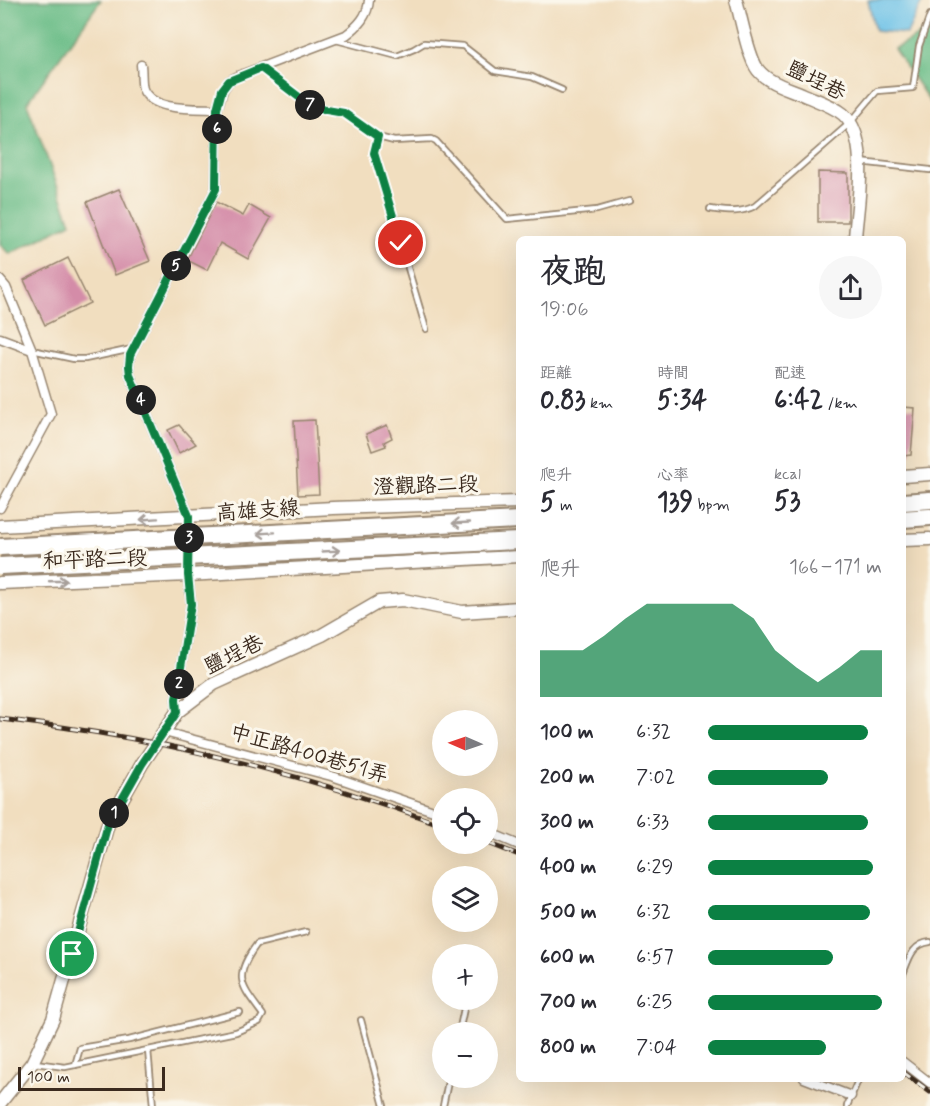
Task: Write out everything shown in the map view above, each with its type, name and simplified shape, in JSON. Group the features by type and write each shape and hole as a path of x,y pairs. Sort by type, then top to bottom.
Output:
{"highway":[{"path":"906,501 929,500"},
{"path":"908,518 930,518"},
{"name":"高雄支線","path":"0,547 516,520"},
{"name":"高雄支線","path":"0,566 516,541"}],"street":[{"path":"177,712 176,699 191,604 188,575 189,516 130,375 130,355 216,189 217,109 222,90 229,81 346,35 360,23 367,12 369,0"},
{"name":"鹽埕巷","path":"736,0 758,70 768,80 831,107 843,114 850,123 858,139 860,162 855,236"},
{"path":"141,65 143,88 153,101 177,107 217,109"},
{"path":"0,280 6,287 32,350 51,414 0,508"},
{"path":"0,338 32,350"},
{"path":"906,476 930,474"},
{"name":"澄觀路二段","path":"333,508 516,502"},
{"name":"和平路二段","path":"0,526 333,508"},
{"path":"906,540 930,539"},
{"name":"和平路二段","path":"0,583 516,556"},
{"name":"鹽埕巷","path":"0,1103 32,1062 53,1019 108,824 142,764 177,712 214,684 322,634 379,602 403,600 462,612 516,608"},
{"name":"中正路400巷51弄","path":"164,732 335,777 432,811"},
{"path":"498,836 516,843"},
{"path":"906,1064 930,1083"},
{"path":"814,1082 851,1096"}],"lane":[{"path":"710,209 733,212 744,211 754,206 850,123 877,91 913,88 919,46 930,15"},
{"path":"336,40 397,56 424,43 463,46 495,71 532,77 562,90"},
{"path":"261,68 308,104 315,108 344,113 378,137 394,141 432,139 436,141 502,217 507,219 597,210 629,201"},
{"path":"378,137 374,153 426,329"},
{"path":"860,162 930,170"},
{"path":"32,350 74,359 85,359 134,348"},
{"path":"32,1062 65,1067 236,1032 259,1022 263,1015 243,987 243,968 249,956 257,944 306,932"},
{"path":"906,968 915,948 922,943 930,942"},
{"path":"75,1065 80,1048 129,1040 240,1012"},
{"path":"362,1020 384,1106"},
{"path":"148,1050 153,1106"},
{"path":"847,1106 857,1082"},
{"path":"442,1106 446,1088"}],"green space":[{"path":"0,0 101,0 27,103 71,223 10,254 0,245"},
{"path":"930,29 930,102 894,49"}],"water":[{"path":"868,0 925,0 907,34 875,31"}],"building":[{"path":"818,172 848,173 848,222 818,222"},
{"path":"119,189 150,261 115,275 87,202"},
{"path":"216,202 243,216 249,205 271,218 248,259 220,243 207,270 187,260"},
{"path":"68,258 90,303 45,325 24,280"},
{"path":"906,407 915,408 911,455 906,456"},
{"path":"315,420 319,494 298,495 294,421"},
{"path":"179,425 196,444 179,453 168,430"},
{"path":"387,425 392,438 384,442 386,446 372,451 366,434"}],"railway":[{"path":"0,719 113,735 224,758 334,788 432,821"},
{"path":"498,847 516,854"},
{"path":"906,1074 930,1092"}],"route":[{"path":"72,954 108,824 142,764 177,712 176,699 191,604 188,575 189,516 130,375 129,366 130,355 216,189 218,182 217,109 222,90 229,81 261,68 308,104 315,108 344,113 378,137 374,153 401,243"}]}
